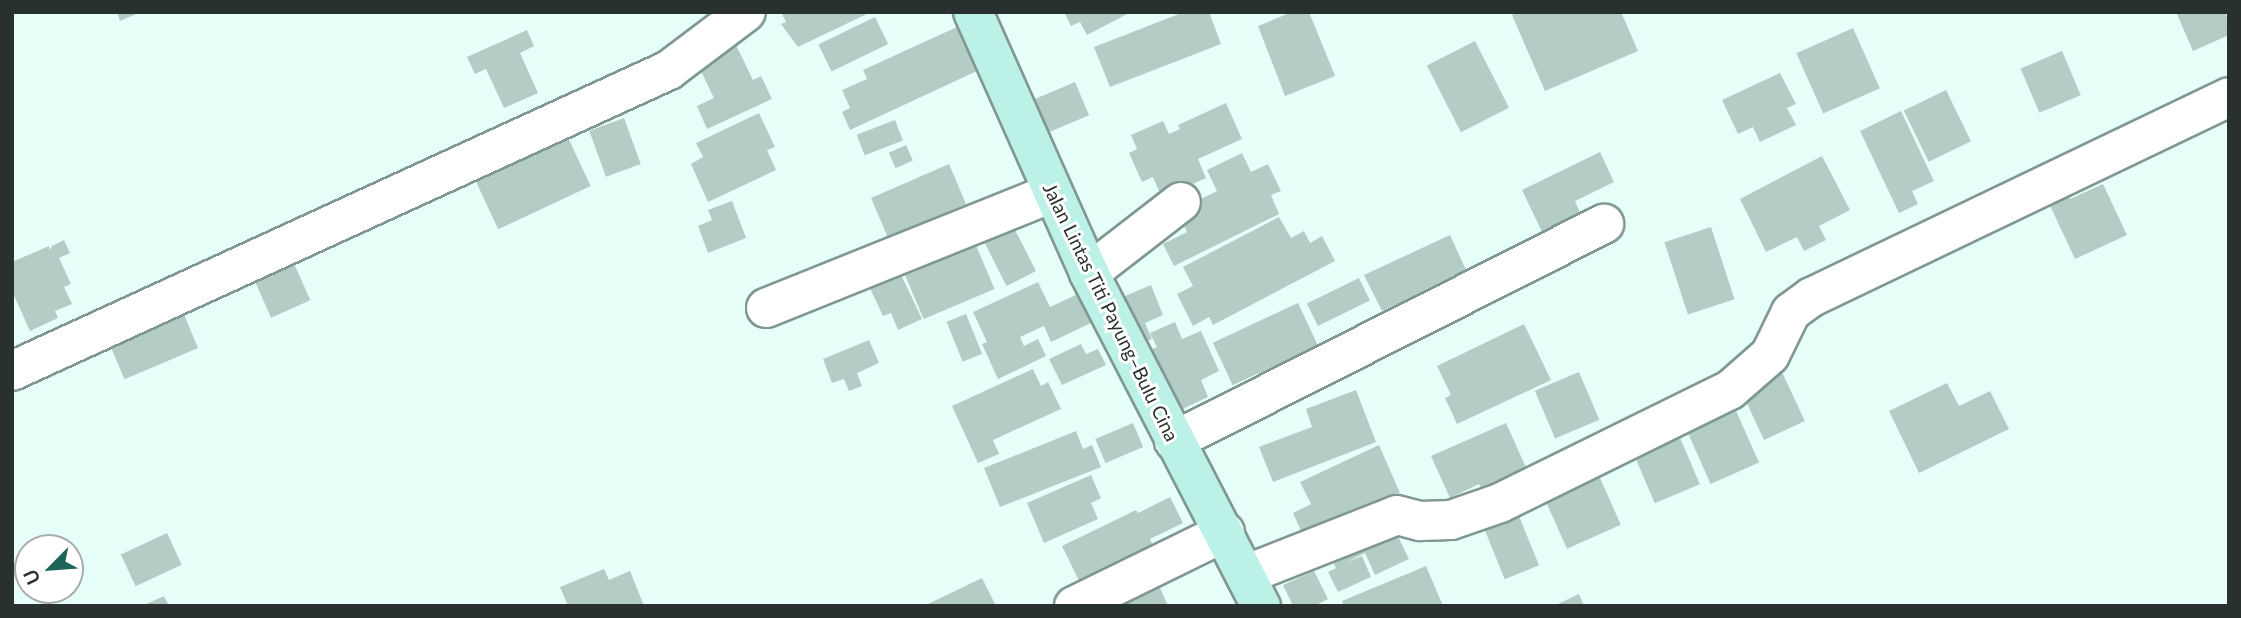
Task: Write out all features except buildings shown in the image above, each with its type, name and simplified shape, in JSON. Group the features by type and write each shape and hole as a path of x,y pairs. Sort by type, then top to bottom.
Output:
{"main road":[{"name":"Jalan Lintas Titi Payung–Bulu Cina","path":"972,12 1089,273 1253,590"}],"street":[{"path":"12,372 669,70 746,12"},
{"path":"1253,590 1397,515 1420,522 1451,520 1500,503 1730,390 1770,355 1791,312 1812,297 2229,97"},
{"path":"766,308 1052,193"},
{"path":"1089,273 1181,202"},
{"path":"1174,441 1604,224"},
{"path":"1074,606 1225,532"}]}
